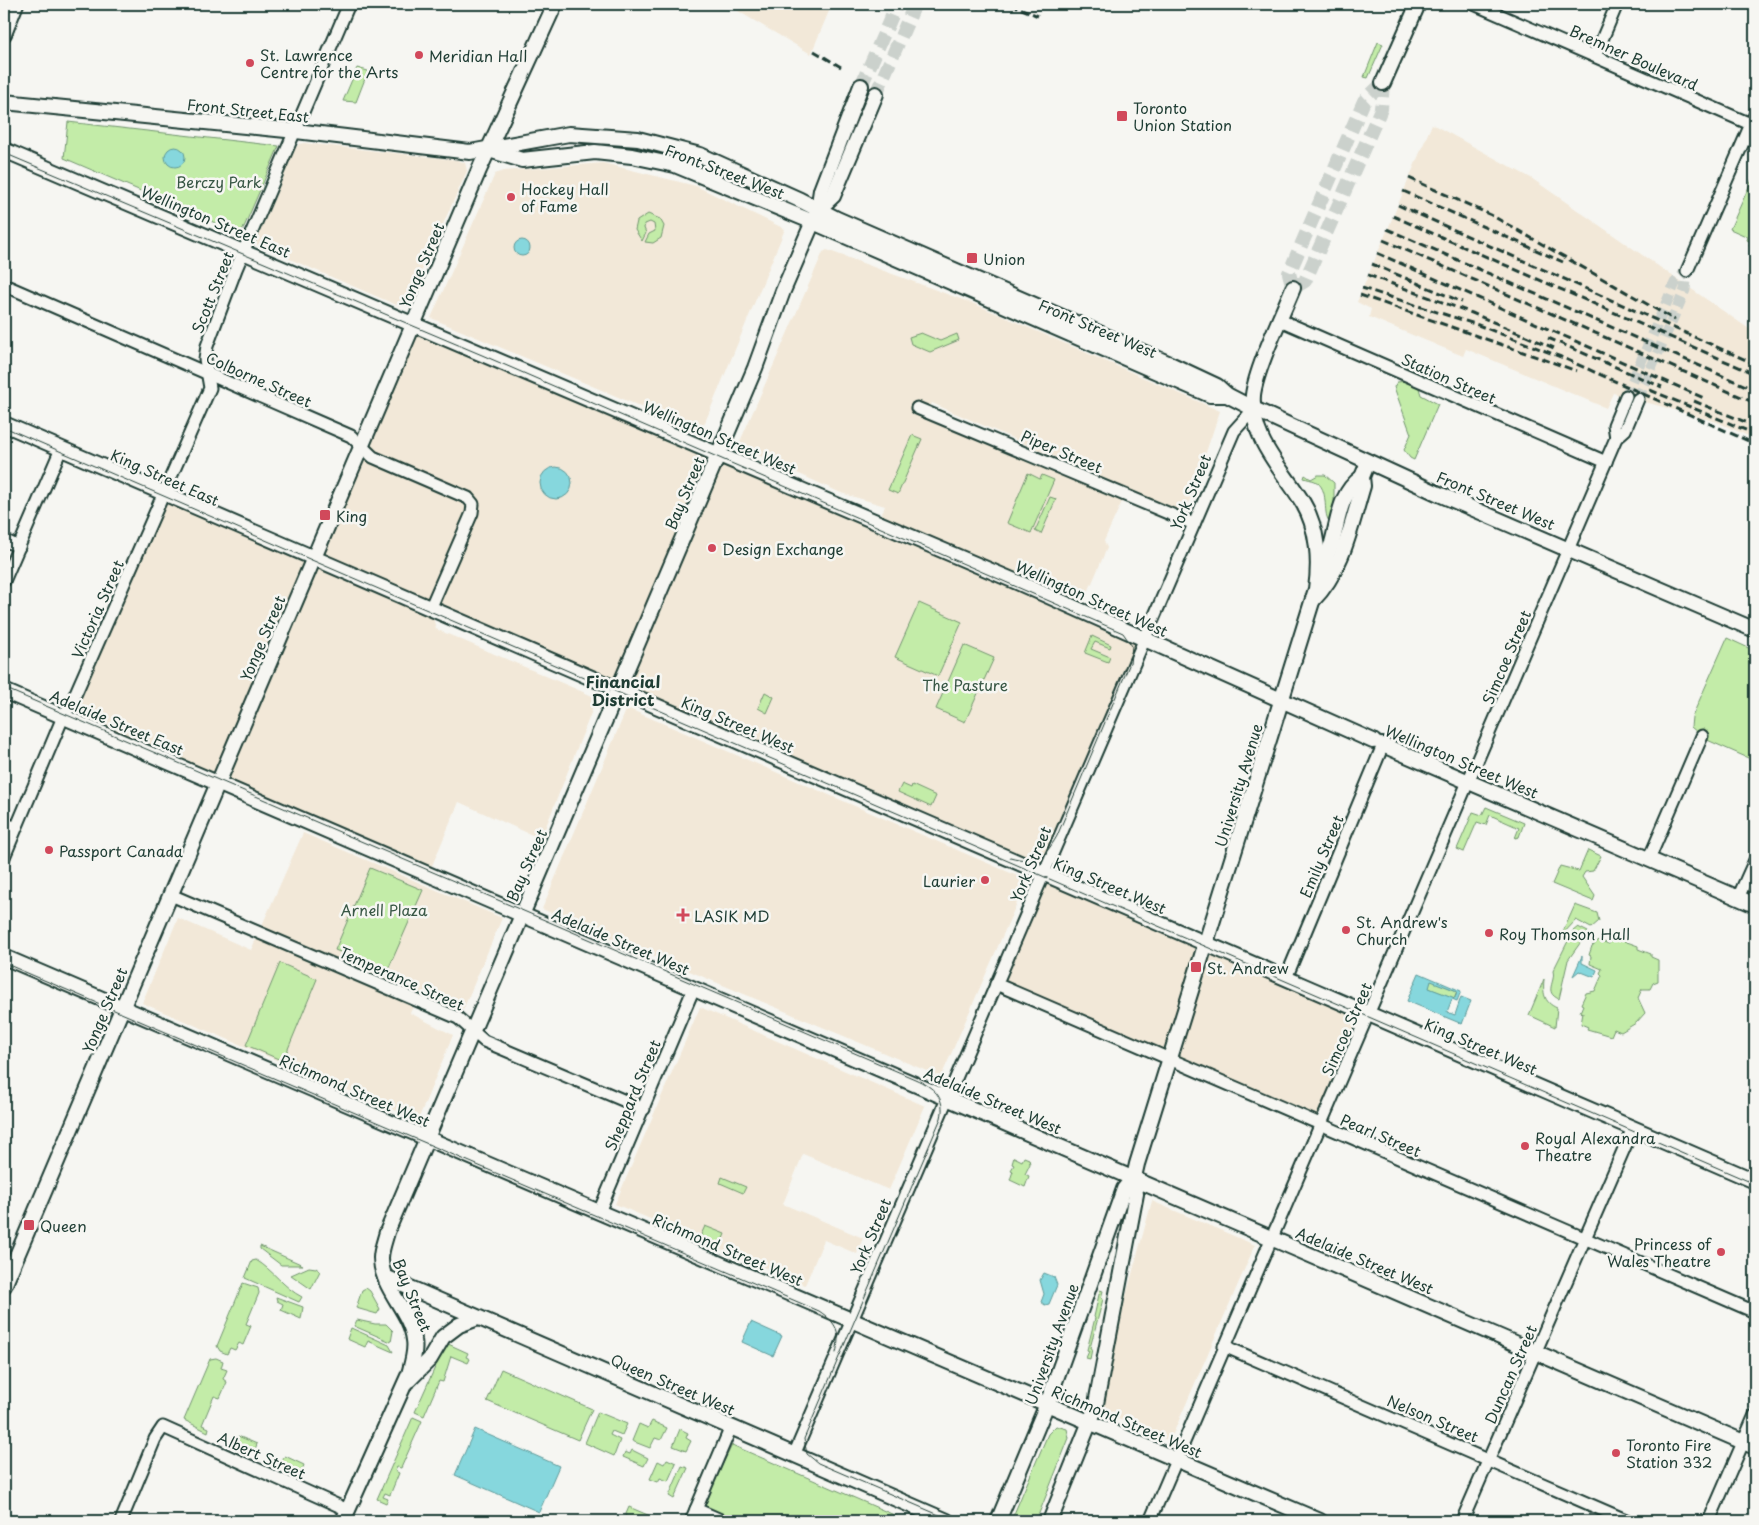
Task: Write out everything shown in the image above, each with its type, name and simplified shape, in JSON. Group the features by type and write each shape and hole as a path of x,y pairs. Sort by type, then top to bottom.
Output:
{"main road":[{"path":"4,34 16,4"},
{"name":"Yonge Street","path":"4,1286 414,324 489,150 555,4"},
{"path":"1383,83 1418,4"},
{"name":"Bay Street","path":"346,1516 412,1362 414,1338 385,1277 381,1258 387,1232 619,691 718,454 816,216 821,190 861,86"},
{"name":"Bay Street","path":"816,216 833,196 876,94"},
{"name":"Front Street East","path":"4,102 296,131 470,152 489,150"},
{"path":"576,135 577,153"},
{"name":"Front Street West","path":"489,150 514,143 576,135 638,139 700,155 816,216 1154,363 1210,395 1226,395 1368,462 1755,630"},
{"name":"Wellington Street East","path":"4,150 414,324"},
{"name":"Front Street West","path":"489,150 522,160 595,152 632,156 675,165 816,216"},
{"path":"693,172 700,155"},
{"path":"1254,409 1255,384 1293,288"},
{"name":"Wellington Street West","path":"414,324 718,454 1378,743 1755,905"},
{"name":"University Avenue","path":"998,1521 1047,1404 1124,1189 1134,1177 1313,600 1318,574 1317,550 1308,515 1267,452 1254,409"},
{"name":"King Street East","path":"4,424 313,559"},
{"path":"1318,574 1332,543 1343,500 1348,489 1362,477 1368,462"},
{"path":"1313,600 1327,584 1339,562 1363,486 1362,477"},
{"name":"King Street West","path":"313,559 1755,1182"},
{"name":"Adelaide Street East","path":"4,691 218,784"},
{"name":"Adelaide Street West","path":"218,784 693,990 1134,1177 1749,1444"},
{"name":"Richmond Street West","path":"4,957 1320,1521"},
{"name":"University Avenue","path":"1050,1521 1090,1423 1109,1342 1136,1194 1134,1177"},
{"name":"Queen Street West","path":"385,1277 947,1521"},
{"path":"403,1386 430,1359 443,1337 459,1325 478,1318"}],"street":[{"name":"Scott Street","path":"207,372 204,359 207,346 244,251 350,4"},
{"name":"Bremner Boulevard","path":"1474,4 1754,122"},
{"path":"1595,56 1617,4"},
{"path":"1686,271 1754,122"},
{"name":"Colborne Street","path":"4,285 351,436 373,457 464,496 474,507 430,609"},
{"name":"Station Street","path":"1280,320 1606,462"},
{"name":"Victoria Street","path":"4,857 63,717 71,704 210,388 207,372"},
{"path":"1616,438 1614,425 1626,396"},
{"path":"1616,438 1625,430 1638,399"},
{"name":"Piper Street","path":"917,408 1194,524"},
{"name":"York Street","path":"794,1455 1234,431 1254,409"},
{"name":"Simcoe Street","path":"1150,1521 1616,438"},
{"path":"4,581 61,449"},
{"path":"4,540 19,546"},
{"path":"1649,858 1702,736"},
{"name":"Emily Street","path":"1286,978 1333,866 1378,743"},
{"path":"4,823 16,828"},
{"path":"1738,898 1755,860"},
{"name":"Temperance Street","path":"171,895 458,1018 484,1041 644,1109"},
{"name":"Pearl Street","path":"996,984 1755,1312"},
{"name":"Sheppard Street","path":"599,1212 693,990"},
{"name":"Duncan Street","path":"1462,1521 1632,1128"},
{"name":"Nelson Street","path":"1224,1346 1628,1521"},
{"path":"1709,1521 1749,1444 1755,1415"},
{"name":"Albert Street","path":"121,1521 155,1439 163,1426 346,1516"},
{"path":"691,1521 731,1427"},
{"path":"696,1509 723,1521"}],"shaded area":[{"path":"726,4 832,4 811,54"},
{"path":"1432,124 1531,178 1755,333 1755,439 1717,422 1613,393 1606,408 1466,349 1463,356 1369,317 1371,309 1357,302"},
{"path":"299,144 457,160 465,163 467,171 407,304 399,306 257,245 256,241 295,149"},
{"path":"603,163 696,186 785,229 701,432 431,318 495,174 504,171"},
{"path":"827,250 977,305 1220,411 1185,514 932,403 928,411 1125,495 1104,541 1107,548 1080,611 1144,639 1044,874 1369,1014 1320,1125 996,984 1043,874 431,610 436,629 597,698 541,839 459,802 428,875 65,715 163,494 313,559 414,324 878,523 885,506 841,493 738,446 823,252"},
{"path":"627,708 1027,880 941,1077 542,909"},
{"path":"303,833 502,918 463,1010 420,992 410,1013 453,1035 418,1120 142,1003 178,918 251,950"},
{"path":"700,1007 925,1106 889,1190 803,1154 783,1204 863,1238 857,1254 824,1240 805,1285 615,1204"},
{"path":"1152,1201 1255,1245 1170,1441 1095,1409"}],"green space":[{"path":"1378,42 1383,44 1368,78 1364,77"},
{"path":"357,68 368,71 356,102 343,101"},
{"name":"Berczy Park","path":"68,122 279,146 241,234 64,158"},
{"path":"1755,173 1755,249 1749,246 1751,242 1747,240 1748,237 1730,229"},
{"path":"648,214 660,219 664,226 661,238 653,243 645,242 649,234 655,231 654,224 650,222 645,224 646,233 642,241 635,230 637,221"},
{"path":"921,333 940,341 957,334 959,340 930,352 911,344 909,337"},
{"path":"1408,381 1419,388 1421,395 1438,404 1414,460 1404,450 1411,434 1394,387 1397,382"},
{"path":"912,435 922,439 898,494 888,490"},
{"path":"1028,473 1040,479 1042,475 1054,480 1031,533 1007,523"},
{"path":"1305,475 1311,479 1318,475 1325,475 1334,483 1334,503 1329,521 1323,489 1315,481 1304,478"},
{"path":"1050,497 1056,499 1041,534 1035,531"},
{"path":"919,603 962,622 938,676 895,657"},
{"path":"1092,636 1111,645 1110,648 1095,642 1091,649 1110,657 1108,662 1085,653"},
{"path":"1727,638 1755,651 1755,761 1705,739 1691,727 1692,717"},
{"name":"The Pasture","path":"964,645 994,658 965,722 936,709"},
{"path":"765,692 774,697 767,713 758,708"},
{"path":"902,784 911,788 912,785 936,796 931,807 898,792"},
{"path":"1486,807 1524,823 1519,837 1515,838 1519,828 1490,815 1486,825 1477,822 1464,852 1457,849 1473,812 1482,815"},
{"path":"1588,850 1601,856 1593,871 1585,872 1582,877 1595,896 1593,901 1552,884 1560,866 1579,871"},
{"name":"Arnell Plaza","path":"370,868 423,890 387,972 335,950"},
{"path":"1575,905 1597,913 1599,921 1591,928 1576,920 1561,936"},
{"path":"1578,927 1588,932 1568,960 1559,999 1554,996 1551,990 1553,971 1573,931"},
{"path":"1613,937 1638,946 1638,949 1651,954 1651,957 1658,960 1658,981 1653,983 1650,989 1642,989 1638,998 1645,1013 1636,1023 1621,1032 1614,1029 1611,1036 1587,1029 1588,1027 1581,1024 1583,1013 1580,1012 1586,993 1595,991 1602,975 1600,973 1602,969 1590,964 1591,956 1589,955 1592,946 1599,940 1609,944"},
{"path":"280,963 317,979 283,1061 246,1045"},
{"path":"1544,979 1546,1000 1557,1008 1555,1027 1529,1015"},
{"path":"1431,980 1457,991 1454,998 1428,988"},
{"path":"1014,1157 1022,1161 1024,1157 1029,1159 1030,1164 1025,1174 1029,1176 1025,1187 1010,1180"},
{"path":"722,1177 746,1187 743,1193 720,1183"},
{"path":"705,1226 725,1234 720,1246 700,1237"},
{"path":"260,1246 303,1265 281,1265 260,1249"},
{"path":"256,1260 302,1297 299,1302 245,1278 252,1261"},
{"path":"309,1267 320,1271 311,1289 291,1275"},
{"path":"243,1283 258,1288 259,1293 246,1324 251,1326 243,1345 239,1343 235,1350 230,1348 227,1354 220,1351 217,1346"},
{"path":"366,1288 370,1291 380,1309 377,1314 356,1308 362,1290"},
{"path":"1100,1290 1103,1291 1101,1298 1103,1299 1090,1348 1092,1349 1090,1359 1086,1358 1089,1351 1087,1350"},
{"path":"276,1297 303,1307 301,1319 281,1310 283,1304 277,1301"},
{"path":"357,1320 375,1324 386,1324 393,1331 391,1342 354,1326"},
{"path":"351,1328 389,1345 393,1352 368,1341 365,1347 347,1339"},
{"path":"446,1343 468,1353 466,1357 470,1359 468,1363 451,1356 443,1382 439,1381 424,1416 415,1412"},
{"path":"216,1358 223,1361 221,1368 227,1370 223,1379 227,1382 220,1398 214,1396 202,1425 209,1428 208,1432 184,1420 210,1359"},
{"path":"501,1369 592,1409 578,1440 487,1401"},
{"path":"598,1412 627,1424 622,1435 612,1431 610,1435 620,1440 614,1456 585,1443"},
{"path":"413,1417 422,1421 401,1468 397,1467 395,1471 399,1473 390,1495 385,1493 383,1497 388,1499 386,1503 377,1499"},
{"path":"652,1421 667,1428 661,1440 655,1438 650,1448 632,1441 639,1424 648,1428"},
{"path":"1056,1426 1067,1429 1069,1438 1036,1521 1011,1521 1048,1434"},
{"path":"680,1429 688,1433 686,1438 691,1441 686,1451 673,1446"},
{"path":"238,1436 257,1444 254,1452 235,1444"},
{"path":"732,1445 908,1521 735,1521 702,1507"},
{"path":"632,1450 648,1458 644,1466 623,1457 625,1452 630,1454"},
{"path":"285,1456 304,1465 301,1473 279,1463"},
{"path":"667,1459 676,1463 668,1481 660,1478 658,1482 650,1479 658,1461 664,1464"},
{"path":"682,1466 688,1468 674,1499 669,1496"},
{"path":"629,1507 662,1521 623,1521"}],"water":[{"path":"171,147 179,147 185,153 185,161 179,167 171,167 165,161 165,153"},
{"path":"522,240 528,242 530,248 528,254 522,256 516,254 514,248 516,242"},
{"path":"556,467 562,468 567,472 571,477 571,489 567,494 562,498 556,499 550,498 545,494 541,489 540,483 541,477 545,472 550,468"},
{"path":"1582,956 1582,963 1597,970 1594,977 1579,971 1573,976"},
{"path":"1419,973 1461,991 1457,1001 1452,999 1447,1012 1455,1015 1461,997 1471,1001 1462,1024 1407,1001","holes":["1431,981 1457,991 1455,998 1429,988"]},
{"path":"1044,1273 1054,1277 1057,1285 1049,1304 1045,1305 1041,1302 1044,1294 1040,1280"},
{"path":"751,1322 782,1336 773,1356 742,1342"},
{"path":"475,1429 559,1466 539,1512 455,1475"}],"tunnel":[{"path":"861,86 897,4"},
{"path":"876,94 915,4"},
{"path":"1383,83 1381,109 1305,281 1293,288 1289,273 1364,101 1383,83"},
{"path":"1626,396 1675,283 1687,271"},
{"path":"1638,399 1685,290 1687,271"}],"tram line":[{"path":"4,153 482,355 1123,633 1132,646 1130,663 1057,836 1048,850 1038,858 1026,860 1010,857"},
{"path":"4,427 1755,1184"},
{"path":"4,688 915,1079 932,1089 942,1104 941,1118 804,1439 807,1454 818,1463 953,1521"},
{"path":"4,963 819,1311 834,1324 838,1334 836,1353"}],"railway":[{"path":"1010,4 1038,16"},
{"path":"814,51 841,67"},
{"path":"1409,178 1491,215 1675,320"},
{"path":"1403,191 1563,262"},
{"path":"1398,205 1755,364"},
{"path":"1393,216 1755,374"},
{"path":"1387,229 1755,390"},
{"path":"1383,240 1755,403"},
{"path":"1377,253 1706,399"},
{"path":"1372,264 1462,302"},
{"path":"1368,275 1472,313 1554,348"},
{"path":"1362,288 1478,325 1561,357 1755,444"},
{"path":"1360,295 1577,371"},
{"path":"1548,338 1662,387"},
{"path":"1650,390 1755,434"},
{"path":"1694,401 1755,426"}],"place":[{"name":"Meridian Hall","path":"419,55"},
{"name":"St. Lawrence Centre for the Arts","path":"250,63"},
{"name":"Toronto Union Station","path":"1122,116"},
{"name":"Hockey Hall of Fame","path":"511,197"},
{"name":"Union","path":"972,258"},
{"name":"King","path":"325,515"},
{"name":"Design Exchange","path":"712,548"},
{"name":"Passport Canada","path":"49,850"},
{"name":"Laurier","path":"985,880"},
{"name":"LASIK MD","path":"683,915"},
{"name":"St. Andrew's Church","path":"1346,930"},
{"name":"Roy Thomson Hall","path":"1489,933"},
{"name":"St. Andrew","path":"1196,967"},
{"name":"Royal Alexandra Theatre","path":"1525,1146"},
{"name":"Queen","path":"29,1225"},
{"name":"Princess of Wales Theatre","path":"1721,1252"},
{"name":"Toronto Fire Station 332","path":"1616,1453"}],"district":[{"name":"Financial District","path":"623,690"}]}
